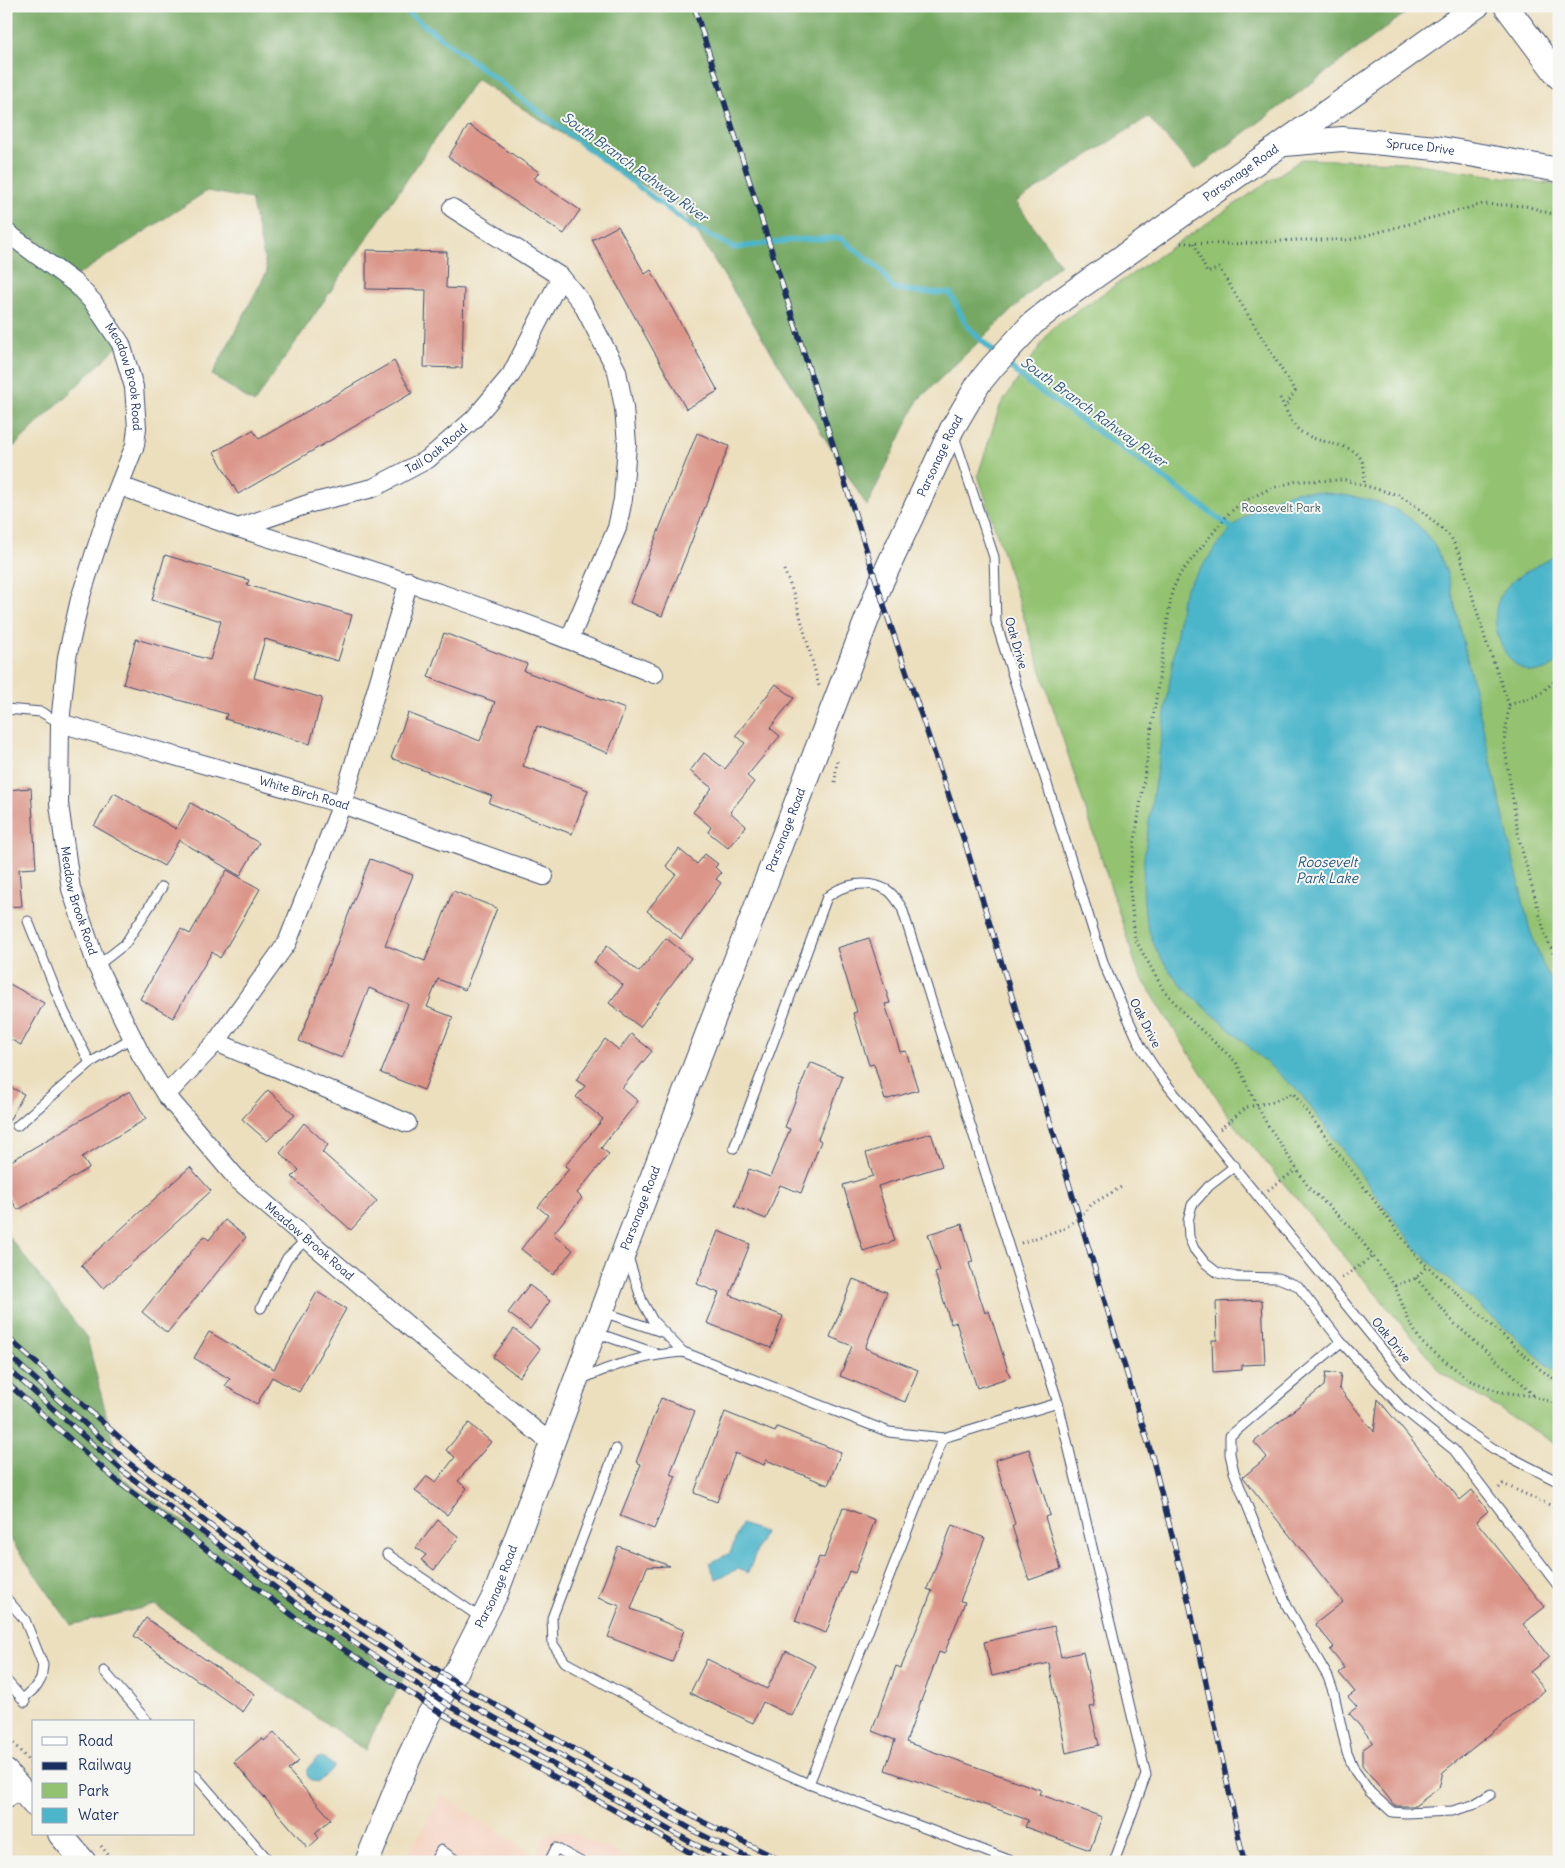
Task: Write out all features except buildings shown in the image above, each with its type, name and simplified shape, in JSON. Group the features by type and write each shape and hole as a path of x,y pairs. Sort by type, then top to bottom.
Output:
{"street":[{"name":"Parsonage Road","path":"367,1862 412,1751 429,1715 457,1670 496,1593 626,1246 882,580 962,411 992,366 1032,324 1063,299 1477,6"},
{"path":"1506,6 1559,76"},
{"name":"Spruce Drive","path":"1281,145 1312,140 1342,139 1444,149 1559,170"},
{"path":"452,208 561,277 582,302 617,371 624,408 627,444 626,481 617,528 570,638"},
{"name":"Meadow Brook Road","path":"6,232 76,284 102,313 122,344 134,387 137,428 135,445 92,558 72,628 60,722 59,804 64,847 71,889 98,966 133,1037 166,1095 238,1180 433,1347 552,1444"},
{"name":"Tall Oak Road","path":"238,528 312,503 373,488 428,459 474,419 511,375 561,277"},
{"path":"120,486 238,528 408,581 570,638 654,674"},
{"path":"166,1095 216,1042 287,943 342,804 408,581"},
{"name":"White Birch Road","path":"60,722 342,804 544,876"},
{"path":"216,1042 407,1123"},
{"path":"62,1836 84,1862"}],"lane":[{"name":"Oak Drive","path":"952,430 994,557 996,622 1104,964 1141,1047 1160,1076 1260,1196 1408,1381 1451,1420 1494,1449 1559,1482"},
{"path":"6,709 42,712 60,722"},
{"path":"734,1148 827,897 836,890 858,884 873,885 888,890 902,908 1058,1403 1146,1775 1114,1862"},
{"path":"98,966 125,944 162,887"},
{"path":"28,921 64,1011 90,1063"},
{"path":"17,1126 90,1063 133,1037"},
{"path":"1235,1166 1210,1186 1192,1205 1188,1221 1189,1237 1194,1249 1205,1263 1218,1273 1236,1277 1278,1278 1290,1281 1298,1286 1341,1342 1402,1408 1454,1450 1559,1587"},
{"path":"261,1308 287,1258 308,1238"},
{"path":"626,1246 642,1302 654,1321 683,1352"},
{"path":"598,1321 665,1332"},
{"path":"598,1321 658,1354"},
{"path":"1341,1342 1230,1436 1230,1454 1234,1472 1287,1606 1328,1678 1334,1694 1347,1753 1355,1771 1370,1792 1384,1807 1392,1812 1406,1813 1452,1811 1473,1805 1491,1794"},
{"path":"575,1382 612,1365 658,1354 683,1352 889,1432 943,1438 1058,1403"},
{"path":"809,1784 943,1438"},
{"path":"616,1449 555,1605 551,1631 558,1654 565,1662 702,1737 809,1784 1014,1862"},
{"path":"387,1554 484,1619"},
{"path":"6,1598 25,1620 43,1665 43,1672 38,1686 24,1700 6,1680"},
{"path":"104,1671 146,1720"},
{"path":"195,1775 270,1862"},
{"path":"549,1862 556,1848 581,1862"},
{"path":"434,1862 441,1850 459,1862"}],"path":[{"path":"1285,407 1295,391 1219,268 1207,273 1194,243 1349,240 1483,204 1526,206 1559,216"},
{"path":"1280,398 1294,424 1306,435 1352,449 1361,458 1366,470 1364,484"},
{"path":"1559,967 1545,934 1518,839 1504,743 1509,705 1485,638 1461,558 1451,538 1416,506 1398,495 1345,480 1297,481 1269,489 1243,502 1230,513 1195,554 1180,574 1172,591 1130,880 1135,939 1163,989 1188,1018 1236,1062 1255,1104 1309,1188 1352,1228 1395,1286 1408,1319 1421,1342 1440,1359 1469,1380 1500,1392 1534,1396 1559,1405"},
{"path":"784,570 806,636 827,723"},
{"path":"1509,705 1539,695 1559,677"},
{"path":"835,782 837,758"},
{"path":"1211,1136 1247,1107 1272,1102 1293,1092 1426,1267 1540,1369 1559,1382"},
{"path":"1260,1196 1296,1170"},
{"path":"1008,1247 1065,1228 1079,1218 1092,1204 1123,1186"},
{"path":"1331,1285 1372,1256"},
{"path":"1395,1286 1416,1278 1426,1267"},
{"path":"1416,1278 1456,1324 1519,1380 1534,1396"},
{"path":"1489,1497 1504,1484 1559,1509"},
{"path":"7,1736 32,1765"}],"shaded area":[{"path":"442,1795 535,1856 546,1835 565,1830 638,1862 403,1862"}],"green space":[{"path":"6,6 1415,6 1195,170 1148,117 1016,202 1060,264 918,400 867,506 683,210 476,79 254,403 212,375 267,271 251,199 207,191 70,280 119,345 6,454"},
{"name":"Roosevelt Park","path":"1302,159 1406,162 1541,183 1559,180 1544,183 1559,186 1559,1446 1443,1374 1233,1123 1138,972 978,475 1000,406 1052,328"},
{"path":"6,1233 87,1338 122,1478 403,1679 372,1735 366,1751 155,1605 71,1625 6,1533"}],"water":[{"name":"Roosevelt Park Lake","path":"1300,491 1350,496 1393,508 1411,519 1426,534 1439,554 1449,580 1529,927 1543,965 1559,993 1559,1375 1437,1269 1414,1246 1300,1093 1187,991 1173,975 1154,945 1149,929 1145,913 1144,856 1182,599 1186,588 1210,556 1234,527 1248,514 1280,496"},
{"path":"1559,554 1559,661 1544,670 1530,671 1517,666 1507,655 1500,640 1496,624 1496,608 1502,593 1513,581 1528,570"},
{"path":"741,1524 764,1532 748,1573 738,1569 716,1579 709,1563 730,1553"},
{"path":"322,1757 334,1766 319,1782 311,1781 307,1775 307,1769 316,1759"}],"waterway":[{"name":"South Branch Rahway River","path":"399,6 691,226 735,248 793,240 841,238 881,270 893,288 919,292 950,293 967,326 996,354"},
{"name":"South Branch Rahway River","path":"1005,362 1027,382 1233,529"}],"railway":[{"path":"694,6 886,612 966,846 1152,1456 1190,1607 1244,1862"},
{"path":"6,1336 138,1454 315,1590 462,1686 703,1822 784,1862"},
{"path":"6,1353 130,1464 308,1600 456,1696 698,1833 757,1862"},
{"path":"6,1367 124,1472 302,1608 450,1706 692,1843 731,1862"},
{"path":"6,1382 117,1481 296,1618 444,1715 707,1862"}]}
